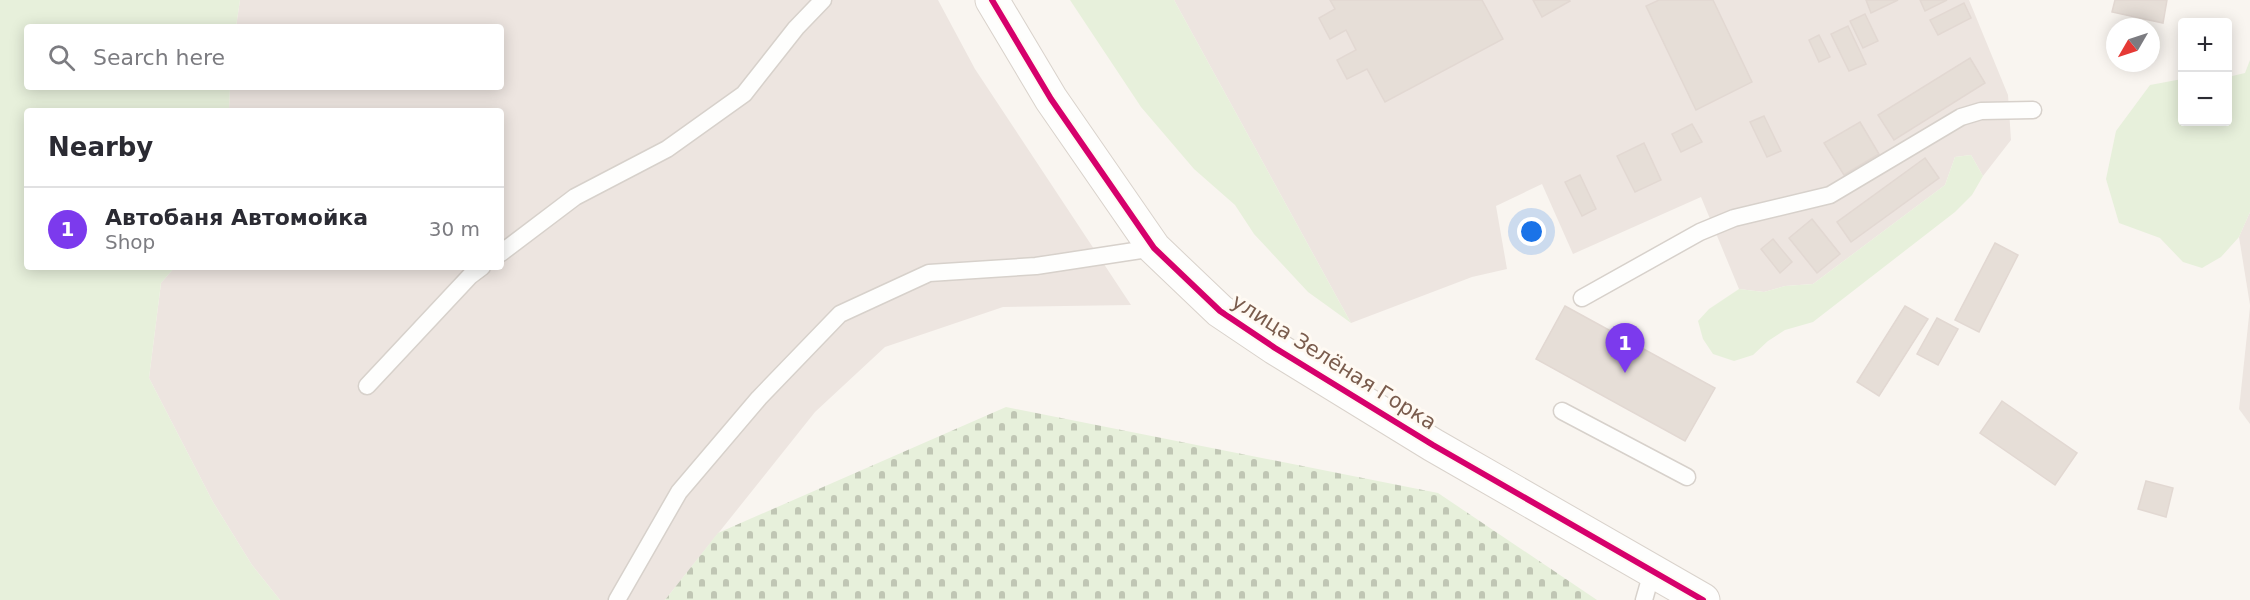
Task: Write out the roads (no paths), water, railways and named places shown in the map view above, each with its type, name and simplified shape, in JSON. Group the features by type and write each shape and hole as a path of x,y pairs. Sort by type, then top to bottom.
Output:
{"street":[{"name":"улица Зелёная Горка","path":"993,0 1051,99 1154,248 1220,311 1275,348 1433,445 1648,586 1703,600"}],"lane":[{"path":"504,251 575,197 667,148 744,94 796,28 823,0"},
{"path":"1582,298 1700,232 1734,218 1830,195 1960,117 1982,111 2032,111"},
{"path":"617,600 679,492 759,398 840,314 929,273 1036,266 1154,248"},
{"path":"367,386 478,270"},
{"path":"1563,411 1687,477"}],"place":[{"name":"Автобаня Автомойка","path":"1625,373"}]}
